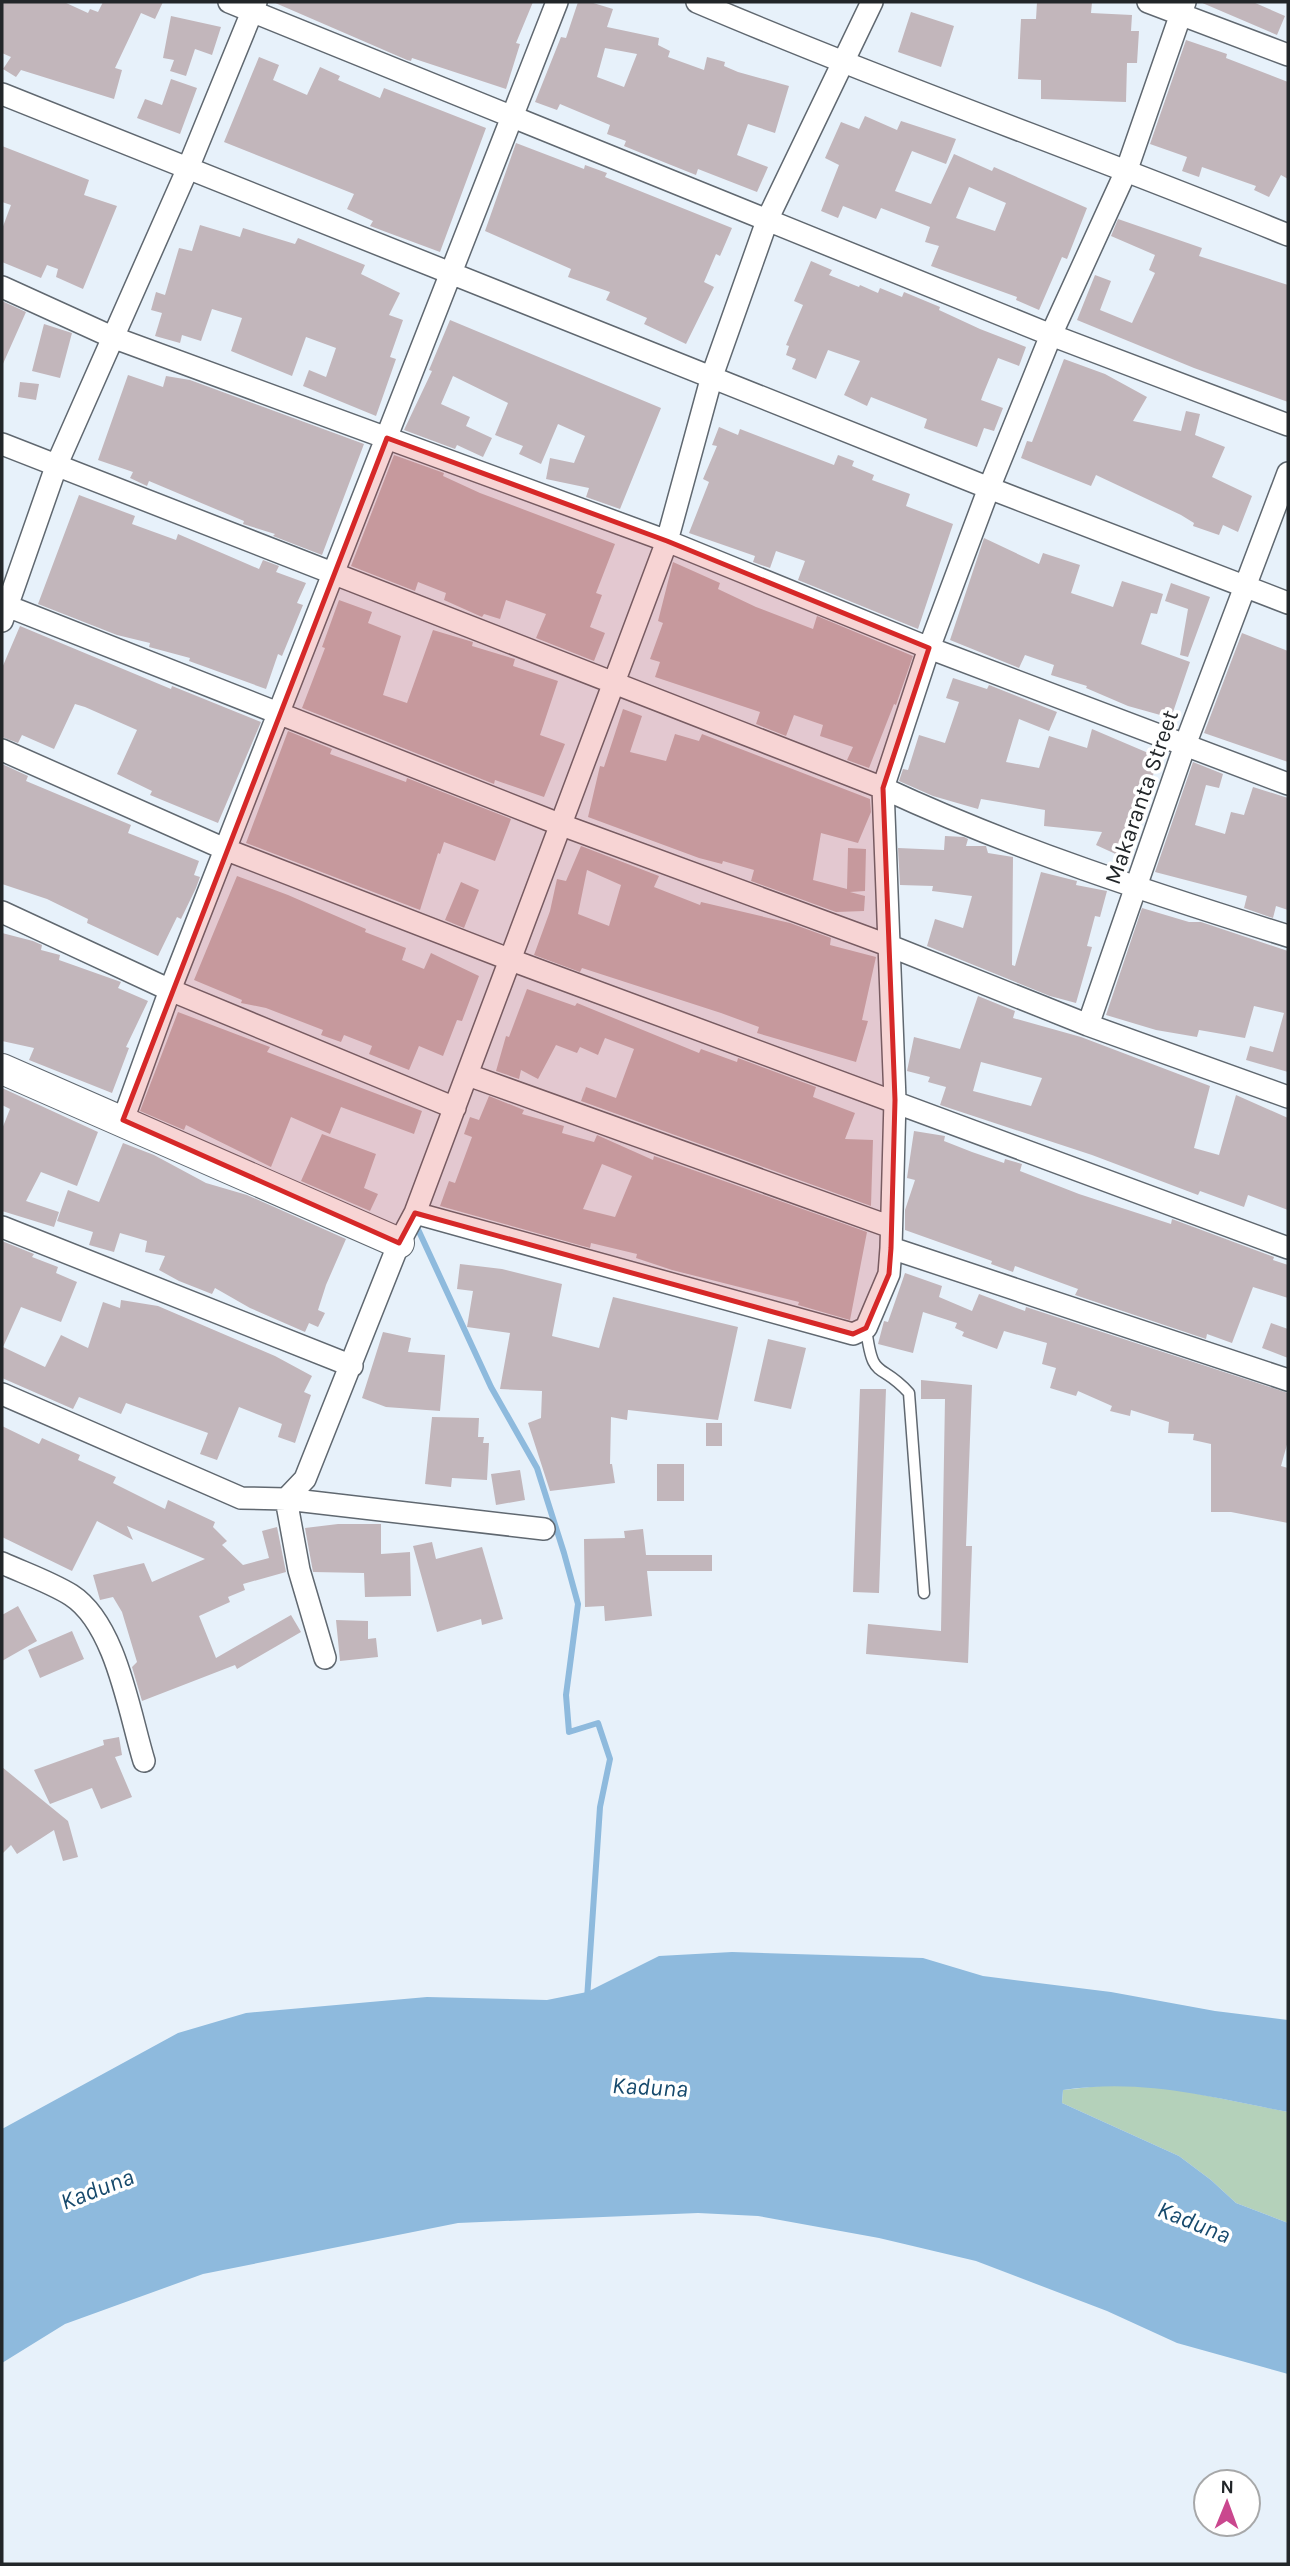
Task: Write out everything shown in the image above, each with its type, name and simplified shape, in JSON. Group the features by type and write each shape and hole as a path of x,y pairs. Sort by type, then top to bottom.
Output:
{"street":[{"path":"229,2 254,6 513,118 768,218 1051,335 1288,425"},
{"path":"123,1120 170,990 279,716 331,575 452,274 557,2"},
{"path":"697,2 844,64 1126,169 1288,235"},
{"path":"286,1499 305,1479 399,1243 415,1213 512,960 559,824 667,541 712,376 768,218 872,2"},
{"path":"1148,2 1182,8 1288,55"},
{"path":"254,6 188,168 57,464 4,611 559,824 890,946 1088,1025 1288,1097"},
{"path":"415,1213 853,1334 866,1328 889,1274 891,1237 895,1100 883,788 929,648 989,488 1051,335 1126,169 1182,8"},
{"path":"2,94 989,488 1288,603"},
{"path":"2,287 112,337 667,541 929,648 1288,784"},
{"path":"2,444 331,575 613,681 883,788 951,819 1137,888 1288,936"},
{"name":"Makaranta Street","path":"1088,1025 1185,745 1288,474"},
{"path":"2,750 227,850 512,960 1288,1248"},
{"path":"2,912 170,990 455,1108"},
{"path":"2,1069 399,1243"},
{"path":"468,1075 891,1237 1288,1380"},
{"path":"2,1227 352,1366"},
{"path":"2,1394 241,1498 286,1499 544,1529"},
{"path":"286,1499 299,1570 325,1658"},
{"path":"2,1563 72,1596 97,1621 113,1657 144,1761"}],"lane":[{"path":"866,1328 870,1360 876,1370 909,1393 924,1593"}],"highlighted area":[{"path":"387,438 667,541 929,648 883,788 895,1100 891,1248 889,1274 866,1328 853,1334 415,1213 399,1243 123,1120"}],"green space":[{"path":"1108,2085 1159,2086 1288,2112 1288,2223 1236,2203 1179,2156 1062,2103 1063,2090"}],"water":[{"name":"Kaduna","path":"732,1952 923,1958 983,1976 1111,1992 1215,2011 1288,2020 1288,2112 1203,2095 1121,2086 1063,2090 1062,2103 1179,2156 1236,2203 1288,2223 1288,2374 1177,2343 1107,2311 976,2261 879,2238 758,2216 698,2213 458,2223 203,2274 65,2324 2,2363 2,2129 178,2033 246,2013 427,1997 547,2000 587,1992 659,1956"}],"building":[{"path":"2,2 64,2 88,13 90,9 98,12 103,2 163,2 155,19 141,13 115,68 122,70 114,99 21,70 16,77 3,69 11,57 2,53"},
{"path":"273,2 533,2 516,43 520,44 506,89 412,58 411,61 407,60"},
{"path":"578,2 590,2 613,9 607,27 659,38 658,45 670,51 668,57 704,70 707,57 725,62 724,66 738,72 789,86 775,133 748,124 737,155 768,167 757,192 698,169 696,175 624,146 626,141 607,134 610,125 560,104 557,110 535,102 561,37 566,38","holes":["605,48 637,54 624,87 597,77"]},
{"path":"1037,2 1092,2 1091,13 1132,15 1131,31 1139,31 1137,63 1127,63 1126,102 1041,99 1041,80 1018,79 1021,19 1036,19"},
{"path":"1200,2 1253,2 1285,16 1277,35"},
{"path":"911,12 954,26 941,67 898,52"},
{"path":"171,16 221,27 212,55 195,49 186,76 170,71 174,60 163,58"},
{"path":"1186,40 1227,54 1226,58 1288,82 1288,179 1281,175 1269,197 1254,190 1256,186 1202,167 1199,177 1182,171 1187,157 1150,144"},
{"path":"259,57 279,65 273,80 307,95 320,67 340,76 338,80 380,98 384,88 486,128 440,252 370,226 373,221 347,209 354,194 224,142"},
{"path":"171,79 197,88 180,134 137,118 145,99 162,105"},
{"path":"865,116 897,130 901,121 956,139 946,164 912,151 895,191 931,204 954,154 992,171 994,167 1087,208 1067,259 1062,257 1039,310 1016,300 1017,297 931,266 939,246 925,242 930,227 881,208 876,219 843,206 838,218 821,211 839,165 825,158 841,122 859,129","holes":["969,187 1006,203 995,231 956,218"]},
{"path":"516,143 584,169 585,165 607,173 605,177 732,228 720,256 716,254 704,282 714,287 686,344 644,324 647,318 606,300 610,292 568,277 571,269 485,231"},
{"path":"2,146 89,180 84,195 117,206 83,289 56,277 58,269 47,265 41,278 2,262 2,229 11,205 2,202"},
{"path":"1118,219 1202,248 1199,256 1288,285 1288,402 1194,368 1077,320 1095,275 1111,281 1100,310 1132,323 1155,273 1149,270 1155,255 1111,236"},
{"path":"200,225 240,237 243,228 295,244 298,238 365,265 361,274 400,293 389,315 403,320 390,357 396,359 376,416 303,386 309,370 326,377 336,348 306,337 292,376 231,351 242,318 212,309 201,341 182,335 180,343 155,336 162,313 151,310 156,292 165,295 179,248 192,251"},
{"path":"811,261 832,270 829,275 859,287 860,285 878,293 880,288 902,297 904,292 940,307 939,310 980,329 1026,347 1019,366 998,358 984,392 981,400 1003,408 994,431 984,428 977,447 924,428 927,419 871,397 867,406 844,395 860,361 828,350 816,379 792,369 796,359 786,355 789,346 786,345 803,305 794,301"},
{"path":"2,301 26,312 2,366"},
{"path":"450,320 661,408 620,509 586,497 589,488 546,479 550,458 574,463 585,436 558,424 541,464 519,454 523,446 495,435 508,403 453,376 441,404 470,417 466,426 492,438 483,457 457,445 455,449 404,430 432,371 429,370"},
{"path":"44,324 72,333 60,378 32,371"},
{"path":"1064,359 1105,374 1147,397 1133,421 1181,431 1186,411 1200,414 1195,435 1225,447 1212,477 1252,496 1238,532 1223,525 1219,535 1193,526 1194,523 1181,515 1096,475 1091,486 1021,458 1027,441 1032,442"},
{"path":"128,375 163,387 166,376 190,380 364,444 322,555 273,536 275,534 243,524 244,521 149,481 147,486 130,478 133,472 98,460"},
{"path":"20,382 39,384 36,400 18,397"},
{"path":"719,427 738,435 740,429 834,465 838,455 854,461 852,466 874,475 872,480 910,494 906,506 953,524 918,629 798,580 805,561 776,551 770,568 753,562 755,556 689,533 709,482 703,479 717,446 712,445"},
{"path":"394,455 444,473 443,476 480,493 615,544 596,593 602,595 590,627 605,633 594,661 536,638 546,614 506,600 500,619 484,614 482,617 444,600 446,593 418,582 415,591 351,566"},
{"path":"79,495 135,516 132,524 176,540 178,534 259,569 263,560 279,566 276,572 306,583 297,603 303,605 282,656 278,654 266,689 189,661 190,658 149,647 150,643 117,635 38,604"},
{"path":"984,538 1039,564 1043,553 1080,565 1071,593 1113,607 1122,581 1163,594 1157,614 1151,613 1141,644 1190,662 1171,718 1128,706 1086,688 1087,686 1051,675 1054,665 1025,655 1019,668 950,640"},
{"path":"673,562 720,583 718,589 756,607 813,629 817,616 913,656 869,768 847,760 853,747 820,736 823,725 794,715 786,736 756,724 760,712 655,677 660,662 650,659 663,623 658,621"},
{"path":"1171,583 1210,597 1188,657 1180,655 1188,609 1165,601"},
{"path":"339,600 372,612 368,623 401,636 383,695 407,703 433,630 515,659 513,666 558,681 540,735 565,744 544,797 495,780 494,784 302,708 325,648 322,647"},
{"path":"20,626 171,689 172,686 261,722 218,823 150,795 152,791 117,774 137,730 85,707 75,704 54,749 22,735 18,743 2,737 2,668"},
{"path":"1242,633 1288,651 1288,762 1204,733"},
{"path":"953,678 987,689 989,685 1057,712 1049,731 1019,719 1006,762 1039,768 1049,736 1087,748 1092,729 1160,758 1120,856 1096,845 1102,832 1044,826 1045,810 981,799 978,809 933,796 899,781 903,769 908,770 919,735 945,743 959,702 946,698"},
{"path":"623,709 642,716 630,752 666,761 675,734 699,741 702,734 870,799 871,812 858,843 821,833 813,880 847,889 848,848 866,849 865,891 850,892 865,896 864,911 836,912 751,881 754,870 723,861 722,864 699,858 588,817 600,766 604,767"},
{"path":"288,731 332,749 330,754 406,782 407,778 511,819 495,861 444,842 420,910 246,843"},
{"path":"1193,762 1223,774 1219,788 1206,785 1195,825 1225,834 1231,812 1244,815 1253,787 1288,798 1288,910 1276,906 1273,918 1244,908 1247,896 1155,872"},
{"path":"2,764 28,776 26,781 131,825 128,833 199,861 194,875 200,877 196,888 181,919 177,917 158,956 87,923 88,919 47,899 2,884"},
{"path":"945,836 964,837 968,839 966,846 986,846 988,853 1013,857 1012,965 1015,966 1041,872 1077,881 1076,885 1107,891 1100,917 1095,916 1087,946 1092,947 1076,1003 1050,996 927,946 935,919 963,928 972,896 932,891 933,886 900,885 898,848 944,850"},
{"path":"581,846 659,876 654,887 700,905 701,902 790,923 831,938 830,945 876,957 862,1020 868,1021 856,1062 757,1033 759,1027 721,1013 582,968 580,972 534,955 550,911 557,879 566,881","holes":["587,870 621,885 609,926 578,914"]},
{"path":"237,876 288,895 366,929 365,932 406,948 402,960 424,969 431,953 479,976 462,1021 457,1020 443,1056 419,1046 409,1070 369,1054 372,1046 344,1035 341,1042 321,1035 323,1030 266,1008 241,1003 242,1000 194,980"},
{"path":"461,882 479,890 464,928 445,920"},
{"path":"1142,908 1189,922 1201,922 1288,951 1288,1072 1246,1060 1250,1046 1273,1052 1284,1013 1254,1006 1245,1038 1199,1030 1197,1037 1156,1030 1106,1015"},
{"path":"2,933 42,945 41,950 60,955 59,960 121,982 118,988 148,1001 126,1047 129,1048 112,1093 29,1060 34,1048 2,1041"},
{"path":"527,989 575,1006 577,1003 699,1053 701,1049 737,1062 738,1058 816,1087 813,1097 855,1113 845,1139 873,1140 871,1206 581,1101 586,1087 616,1098 634,1049 605,1038 598,1055 580,1047 577,1053 556,1045 538,1079 521,1070 519,1079 496,1071 506,1036 509,1037"},
{"path":"978,996 1015,1011 1013,1018 1081,1037 1210,1086 1194,1148 1219,1155 1236,1095 1288,1118 1288,1210 1248,1195 1244,1207 1200,1191 1198,1195 1092,1155 940,1105 946,1087 928,1082 930,1077 907,1071 914,1037 960,1049","holes":["981,1062 1042,1078 1031,1106 973,1091"]},
{"path":"178,1012 270,1047 267,1052 422,1111 414,1134 341,1107 330,1134 291,1117 271,1167 186,1125 184,1130 140,1111"},
{"path":"2,1088 98,1132 77,1186 41,1172 26,1201 59,1212 54,1227 2,1211 2,1129 10,1109 2,1105"},
{"path":"489,1096 524,1110 522,1114 564,1126 562,1133 594,1142 597,1135 653,1160 654,1156 867,1232 850,1320 798,1305 799,1302 672,1270 636,1258 637,1254 591,1243 590,1248 440,1206 449,1181 455,1183 472,1137 464,1134 470,1117 479,1120","holes":["602,1164 632,1176 615,1217 583,1209"]},
{"path":"914,1131 945,1136 944,1141 1004,1163 1005,1159 1022,1164 1020,1171 1079,1194 1171,1224 1172,1219 1274,1257 1273,1260 1288,1265 1288,1298 1253,1287 1232,1343 1207,1334 1206,1339 1075,1295 1078,1289 1015,1266 1013,1272 991,1264 992,1261 905,1230 905,1210 915,1180 907,1178"},
{"path":"322,1134 376,1154 364,1188 378,1194 370,1211 301,1181"},
{"path":"123,1143 154,1155 206,1183 247,1195 346,1239 318,1310 325,1313 318,1327 309,1323 305,1332 250,1308 215,1288 212,1294 179,1281 159,1270 165,1256 145,1252 147,1241 120,1233 114,1252 89,1245 93,1232 57,1221 68,1190 99,1202"},
{"path":"2,1241 58,1267 56,1273 77,1282 61,1322 21,1307 3,1347 45,1367 61,1335 88,1348 103,1302 120,1308 121,1300 158,1306 275,1356 312,1376 304,1392 311,1395 295,1443 278,1437 282,1424 239,1407 217,1460 200,1454 208,1433 126,1403 121,1414 79,1397 73,1409 2,1378"},
{"path":"460,1264 502,1269 562,1284 552,1336 599,1348 613,1297 738,1327 718,1420 628,1410 627,1420 611,1417 610,1464 615,1483 550,1491 528,1423 541,1418 542,1391 500,1389 510,1333 467,1327 473,1291 457,1289"},
{"path":"905,1273 942,1286 939,1297 972,1311 979,1294 1025,1311 1026,1307 1288,1393 1288,1441 1281,1466 1288,1468 1288,1523 1231,1512 1211,1512 1211,1444 1193,1440 1194,1434 1168,1433 1169,1422 1131,1410 1130,1416 1110,1411 1112,1406 1078,1391 1076,1396 1050,1388 1056,1368 1042,1364 1047,1343 1004,1331 997,1349 962,1336 964,1332 955,1328 957,1323 923,1312 913,1353 878,1344 884,1321 888,1322"},
{"path":"1271,1323 1288,1329 1288,1358 1262,1348"},
{"path":"383,1332 411,1338 408,1352 445,1355 440,1411 386,1407 362,1398"},
{"path":"768,1339 806,1348 791,1409 754,1401"},
{"path":"921,1380 972,1385 966,1546 972,1546 968,1663 866,1654 868,1624 941,1631 945,1399 921,1399"},
{"path":"860,1389 886,1389 879,1593 853,1592"},
{"path":"432,1417 479,1418 478,1437 484,1437 483,1443 489,1443 487,1480 452,1478 451,1487 425,1484"},
{"path":"706,1423 722,1423 722,1446 706,1446"},
{"path":"2,1426 39,1444 42,1438 80,1455 78,1460 116,1477 113,1483 165,1509 168,1500 215,1522 213,1527 227,1541 222,1545 243,1565 269,1558 262,1531 277,1527 286,1572 243,1584 245,1590 228,1597 230,1602 199,1616 216,1658 291,1615 301,1632 237,1669 235,1665 142,1701 132,1667 137,1662 122,1612 113,1597 100,1600 93,1575 144,1563 152,1582 205,1559 127,1526 133,1540 97,1521 72,1571 2,1537"},
{"path":"657,1464 684,1464 684,1501 657,1501"},
{"path":"520,1470 525,1500 496,1505 491,1474"},
{"path":"338,1524 381,1524 381,1554 410,1552 411,1596 365,1597 364,1573 313,1572 305,1528"},
{"path":"643,1529 646,1555 712,1555 712,1571 647,1571 652,1616 605,1621 604,1606 585,1607 584,1539 625,1538 624,1531"},
{"path":"432,1542 436,1559 482,1547 503,1619 482,1625 481,1619 437,1632 413,1546"},
{"path":"18,1606 37,1641 2,1661 2,1615"},
{"path":"336,1620 368,1621 368,1639 376,1638 378,1657 340,1661"},
{"path":"72,1631 84,1659 40,1678 28,1650"},
{"path":"119,1737 122,1755 115,1757 132,1797 101,1809 92,1788 50,1804 34,1770 104,1745 103,1740"},
{"path":"2,1767 68,1821 78,1857 63,1861 54,1830 17,1854 11,1845 2,1854"}],"waterway":[{"path":"416,1225 491,1387 537,1468 578,1604 566,1695 569,1732 598,1723 610,1759 600,1807 587,1999"}]}
